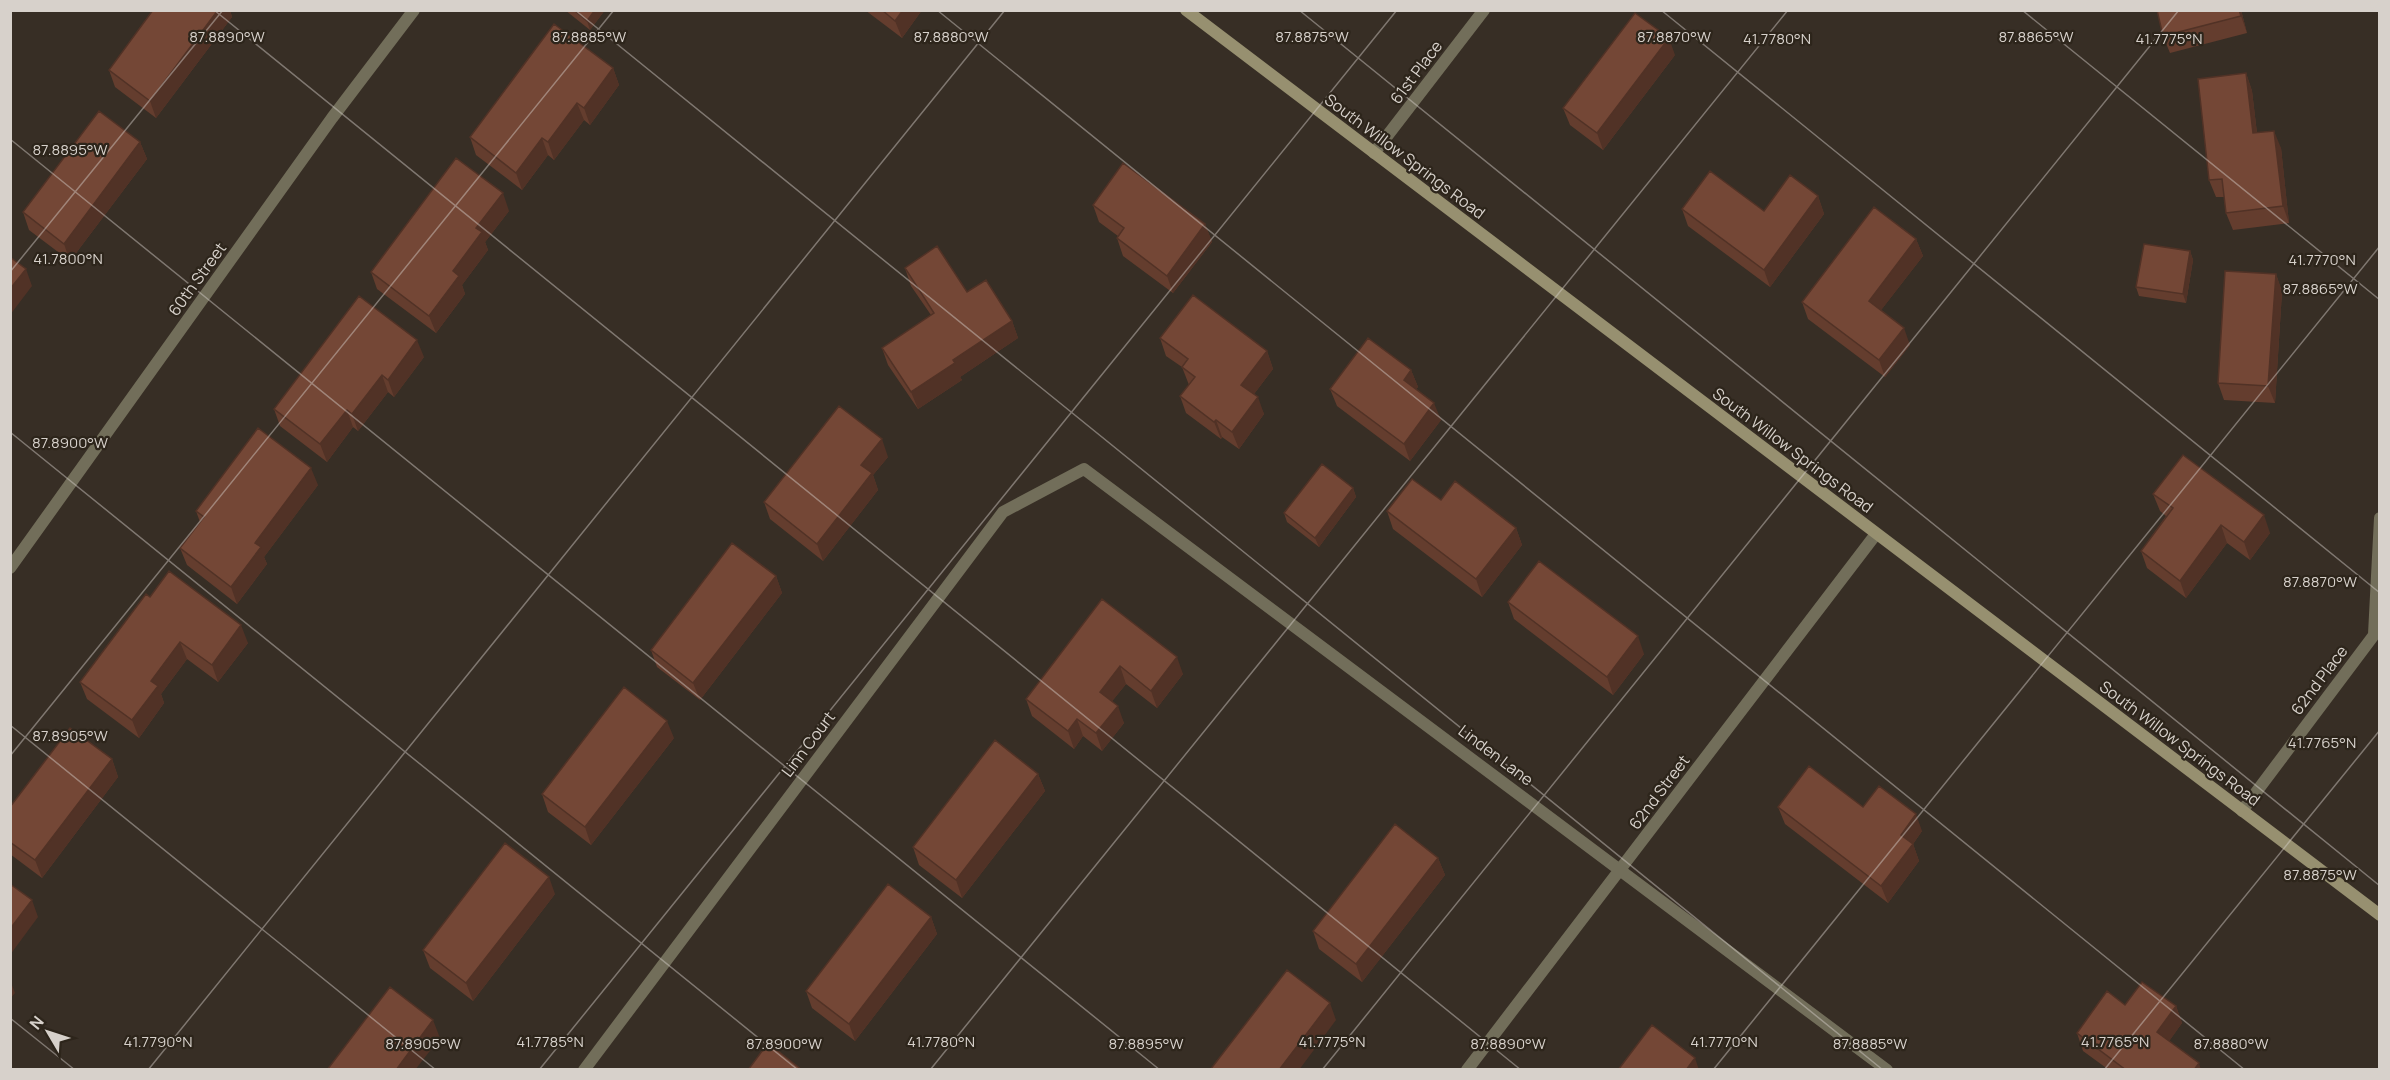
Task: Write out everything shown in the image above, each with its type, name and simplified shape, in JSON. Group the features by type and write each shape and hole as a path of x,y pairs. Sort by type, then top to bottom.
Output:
{"street":[{"name":"60th Street","path":"10,568 332,118 414,10"},
{"name":"South Willow Springs Road","path":"1186,10 2379,915"},
{"name":"61st Place","path":"1374,153 1484,10"},
{"name":"Linden Lane","path":"1084,470 1887,1070"},
{"name":"Linn Court","path":"584,1070 1003,512 1084,470"},
{"path":"2377,630 2379,518"},
{"name":"62nd Street","path":"1467,1070 1876,534"},
{"name":"62nd Place","path":"2242,811 2377,630"}],"building":[{"path":"153,10 218,10 150,101 109,70"},
{"path":"574,10 595,10 587,21"},
{"path":"882,10 903,10 895,21"},
{"path":"2157,10 2239,10 2241,16 2163,36"},
{"path":"1635,13 1669,38 1597,133 1563,108"},
{"path":"554,24 613,68 584,108 577,103 548,142 542,138 516,173 470,137"},
{"path":"2246,73 2253,133 2274,131 2283,206 2226,213 2222,179 2209,180 2198,79"},
{"path":"99,111 140,142 64,244 23,212"},
{"path":"456,158 503,193 476,228 482,232 453,271 459,276 429,316 371,272"},
{"path":"1123,163 1205,224 1167,276 1117,238 1124,228 1093,205"},
{"path":"1710,171 1764,211 1790,175 1818,196 1764,270 1682,209"},
{"path":"1874,207 1916,239 1869,301 1904,328 1879,360 1802,302"},
{"path":"2144,244 2190,251 2183,294 2136,287"},
{"path":"937,246 967,292 986,280 1012,321 953,360 955,363 911,392 882,348 934,313 905,268"},
{"path":"10,257 26,269 10,289"},
{"path":"2225,271 2276,274 2268,386 2218,383"},
{"path":"1193,295 1267,351 1241,385 1258,397 1232,432 1216,420 1214,422 1180,396 1195,377 1182,367 1188,359 1160,338"},
{"path":"359,296 417,340 388,380 382,375 352,414 347,410 320,444 274,409"},
{"path":"1368,338 1411,370 1404,380 1434,403 1404,444 1330,389"},
{"path":"839,406 882,439 861,465 872,473 817,544 764,502"},
{"path":"258,428 311,468 255,543 261,547 231,587 180,548 204,517 196,511"},
{"path":"2183,455 2264,515 2244,542 2221,525 2180,581 2141,551 2173,508 2153,494"},
{"path":"1322,464 1353,488 1315,538 1284,513"},
{"path":"1412,479 1441,500 1455,481 1516,528 1476,579 1387,511"},
{"path":"732,543 776,576 693,683 651,650"},
{"path":"1539,561 1638,636 1607,677 1508,602"},
{"path":"169,571 241,625 212,665 180,642 151,681 158,686 132,720 80,682 146,594 150,597"},
{"path":"1102,599 1177,657 1151,691 1120,666 1100,692 1118,706 1096,733 1077,719 1068,731 1026,699"},
{"path":"624,687 667,721 585,827 542,794"},
{"path":"70,728 112,759 35,860 10,842 10,807"},
{"path":"995,740 1038,774 956,880 913,847"},
{"path":"1809,766 1863,807 1879,786 1916,814 1901,835 1913,844 1881,886 1778,807"},
{"path":"1395,824 1438,858 1356,964 1313,931"},
{"path":"505,843 549,877 466,983 423,950"},
{"path":"10,884 32,900 10,929"},
{"path":"888,884 931,917 849,1024 806,991"},
{"path":"1287,970 1330,1003 1279,1070 1210,1070"},
{"path":"2142,982 2176,1006 2157,1032 2199,1063 2194,1070 2126,1070 2077,1033 2107,991 2125,1005"},
{"path":"390,987 433,1020 396,1070 327,1070"},
{"path":"1652,1025 1695,1058 1686,1070 1618,1070"},
{"path":"768,1043 802,1070 748,1070"}]}
